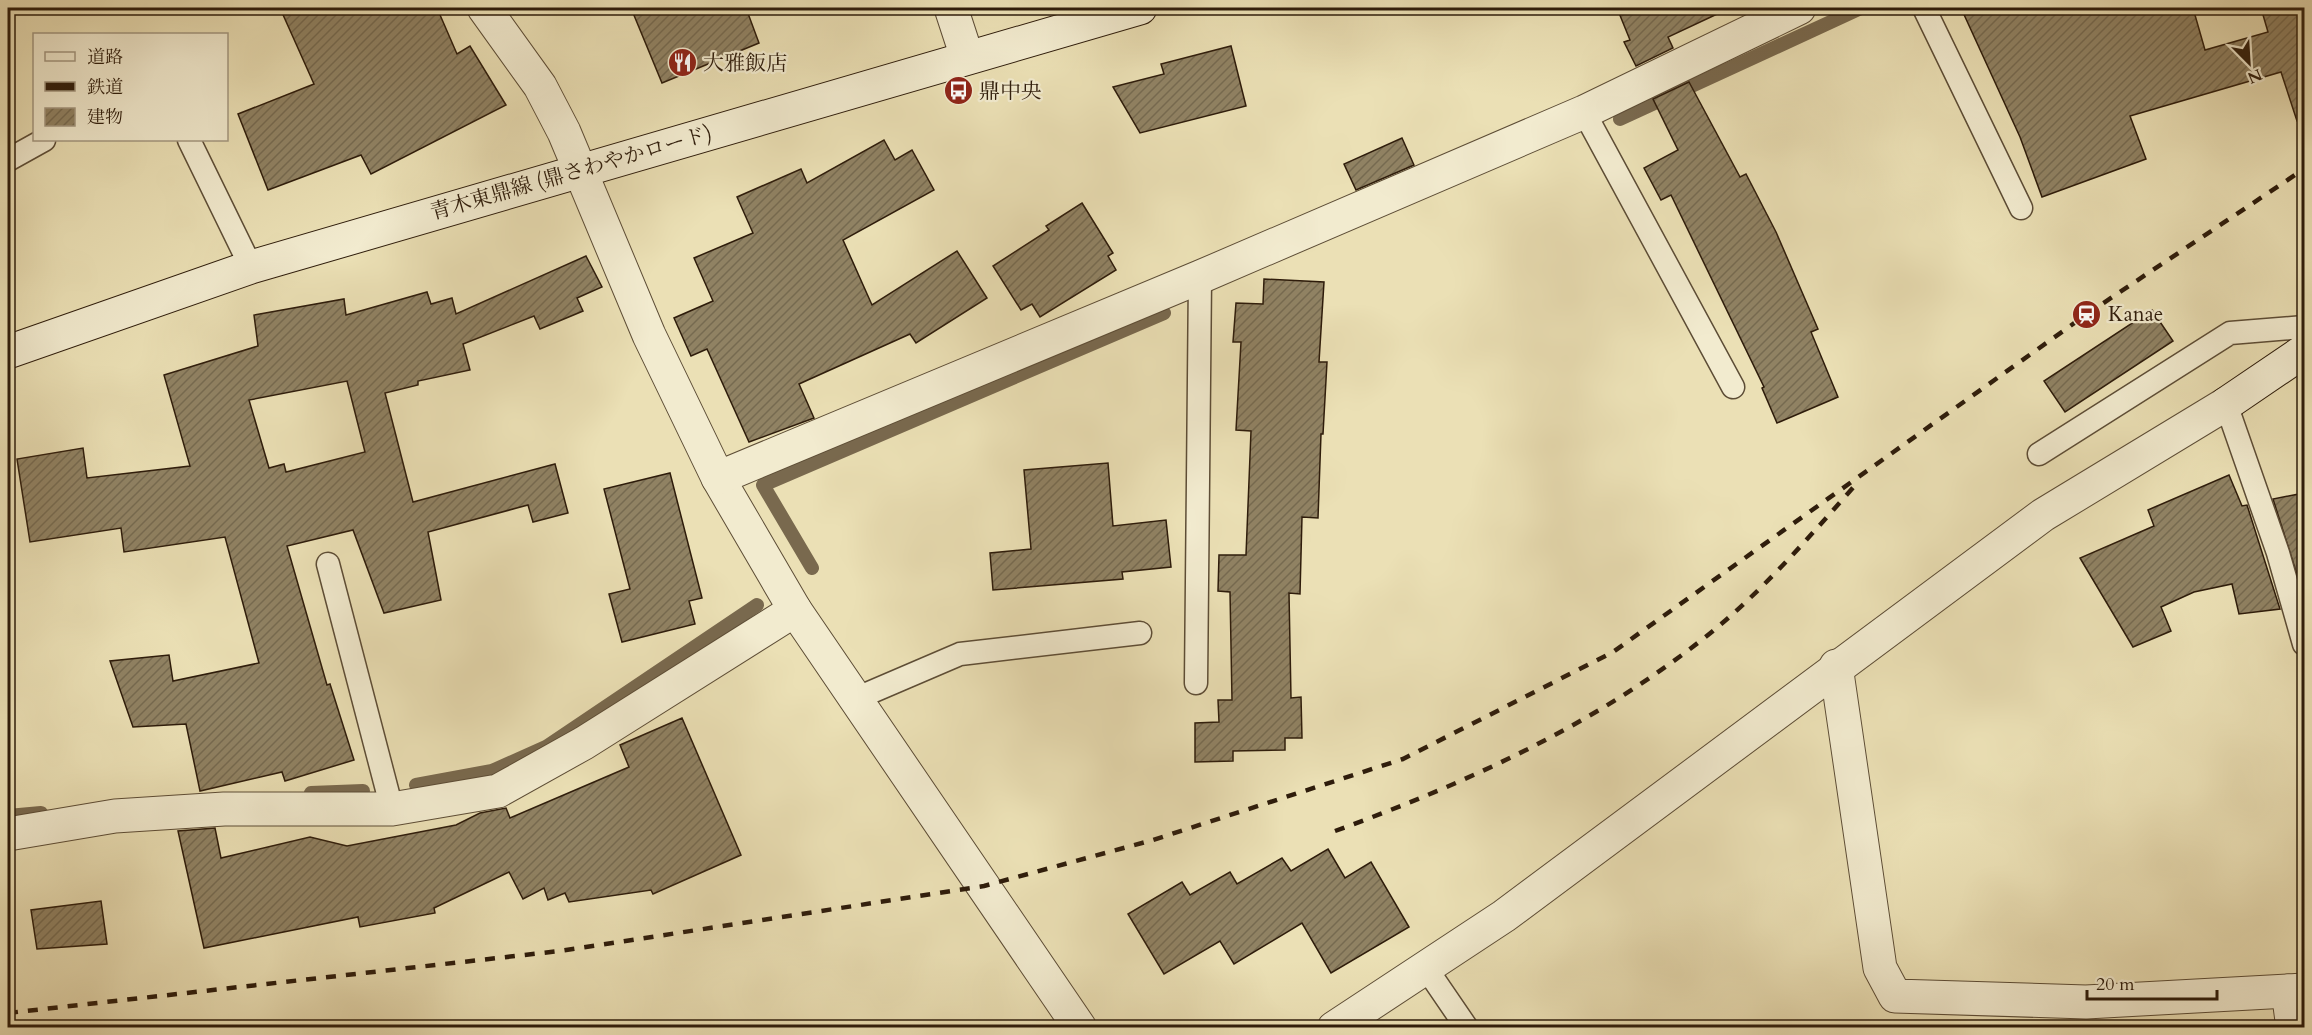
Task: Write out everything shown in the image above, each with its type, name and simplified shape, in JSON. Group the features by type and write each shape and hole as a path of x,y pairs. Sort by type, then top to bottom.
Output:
{"street":[{"path":"484,8 540,87 564,132 649,335 718,478 795,610 1080,1028"},
{"path":"951,8 968,57"},
{"name":"青木東鼎線 (鼎さわやかロード)","path":"8,352 251,267 1140,8"},
{"path":"718,478 1200,277 1584,112 1799,8"},
{"path":"1334,1028 1504,916 1836,666 2043,515 2226,404 2304,351"},
{"path":"8,834 126,815 224,809 392,809 498,791 584,743 795,610"},
{"path":"1836,666 1880,968 1895,996 2086,1002 2296,991 2293,1028"}],"lane":[{"path":"1924,8 2021,208"},
{"path":"1584,112 1733,387"},
{"path":"8,160 42,141"},
{"path":"189,141 251,267"},
{"path":"1197,683 1200,277"},
{"path":"2039,454 2230,333 2304,327"},
{"path":"2226,404 2278,553 2304,644"},
{"path":"328,564 392,809"},
{"path":"855,699 960,654 1140,633"},
{"path":"1426,968 1467,1028"}],"building":[{"path":"280,8 437,8 457,54 470,46 506,105 371,174 361,155 268,190 238,114 314,84"},
{"name":"大雅飯店","path":"631,8 746,8 759,43 662,83"},
{"path":"1617,8 1730,8 1668,37 1673,48 1636,66 1624,42 1630,40"},
{"path":"1961,8 2193,8 2205,50 2268,32 2261,8 2304,8 2304,120 2297,121 2281,72 2130,116 2146,159 2042,197 2020,137"},
{"path":"1231,46 1246,106 1140,133 1113,87 1164,74 1161,64"},
{"path":"1689,82 1740,177 1746,174 1776,232 1818,329 1811,332 1838,397 1777,423 1762,388 1764,387 1671,195 1661,200 1644,168 1678,150 1653,99"},
{"path":"1402,138 1414,165 1356,190 1344,164"},
{"path":"884,140 895,160 912,150 934,190 843,240 872,305 957,251 987,298 916,343 910,334 799,384 814,418 749,442 707,349 691,356 674,318 713,301 694,258 753,233 737,197 801,169 807,183"},
{"path":"1082,203 1113,253 1108,256 1116,270 1040,317 1032,304 1021,310 993,266 1049,230 1046,226"},
{"path":"586,256 602,287 577,298 583,311 540,329 534,316 463,344 470,370 418,381 418,385 385,393 413,502 555,464 568,513 533,522 528,505 428,532 441,600 384,613 353,530 287,546 327,685 330,684 354,760 285,781 282,772 200,791 186,724 133,727 110,661 169,655 173,681 259,663 225,537 124,552 121,528 30,542 17,459 83,448 87,478 190,466 164,375 258,346 254,315 344,299 346,315 427,292 431,304 452,298 456,314","holes":["347,381 365,452 286,472 284,464 269,468 249,400"]},
{"path":"1264,279 1324,282 1319,362 1327,362 1323,434 1321,434 1318,518 1302,517 1300,594 1289,593 1291,698 1301,697 1302,738 1285,738 1285,750 1233,751 1233,761 1195,762 1195,723 1219,722 1218,700 1232,700 1230,592 1218,591 1219,555 1246,555 1251,431 1236,430 1241,342 1233,342 1236,303 1263,304"},
{"path":"2152,310 2173,341 2065,412 2044,381"},
{"path":"1108,463 1113,526 1166,520 1171,567 1122,572 1123,579 993,590 990,553 1031,549 1024,470"},
{"path":"670,473 702,598 689,601 695,624 622,642 609,594 630,589 604,489"},
{"path":"2229,475 2242,506 2247,505 2280,609 2239,614 2232,584 2194,592 2161,607 2171,631 2133,647 2080,558 2154,526 2148,510"},
{"path":"2304,493 2304,597 2273,499"},
{"path":"682,718 741,855 653,894 651,890 569,902 565,893 548,900 544,888 523,899 509,872 434,908 435,913 360,927 358,917 204,948 178,831 215,828 221,858 310,837 347,846 456,825 480,813 506,808 510,818 629,767 620,745"},
{"path":"1328,849 1345,878 1371,862 1409,927 1331,973 1302,923 1234,964 1220,941 1164,974 1128,914 1182,882 1190,895 1230,872 1237,884 1282,858 1291,871"},
{"path":"101,901 107,944 37,949 31,910"}],"waterway":[{"path":"1620,119 1861,8"},
{"path":"812,568 763,485 1164,313"},
{"path":"416,785 492,771 546,747 757,605"},
{"path":"311,793 363,791"},
{"path":"8,816 41,813"}],"railway":[{"path":"8,1013 560,951 984,886 1153,840 1403,759 1613,652 2087,314 2304,169"},
{"path":"1335,831 1431,794 1524,751 1570,727 1657,673 1699,642 1742,605 1783,565 1859,481"}],"place":[{"name":"大雅飯店","path":"682,63"},
{"name":"鼎中央","path":"958,91"},
{"name":"Kanae","path":"2087,314"}]}
